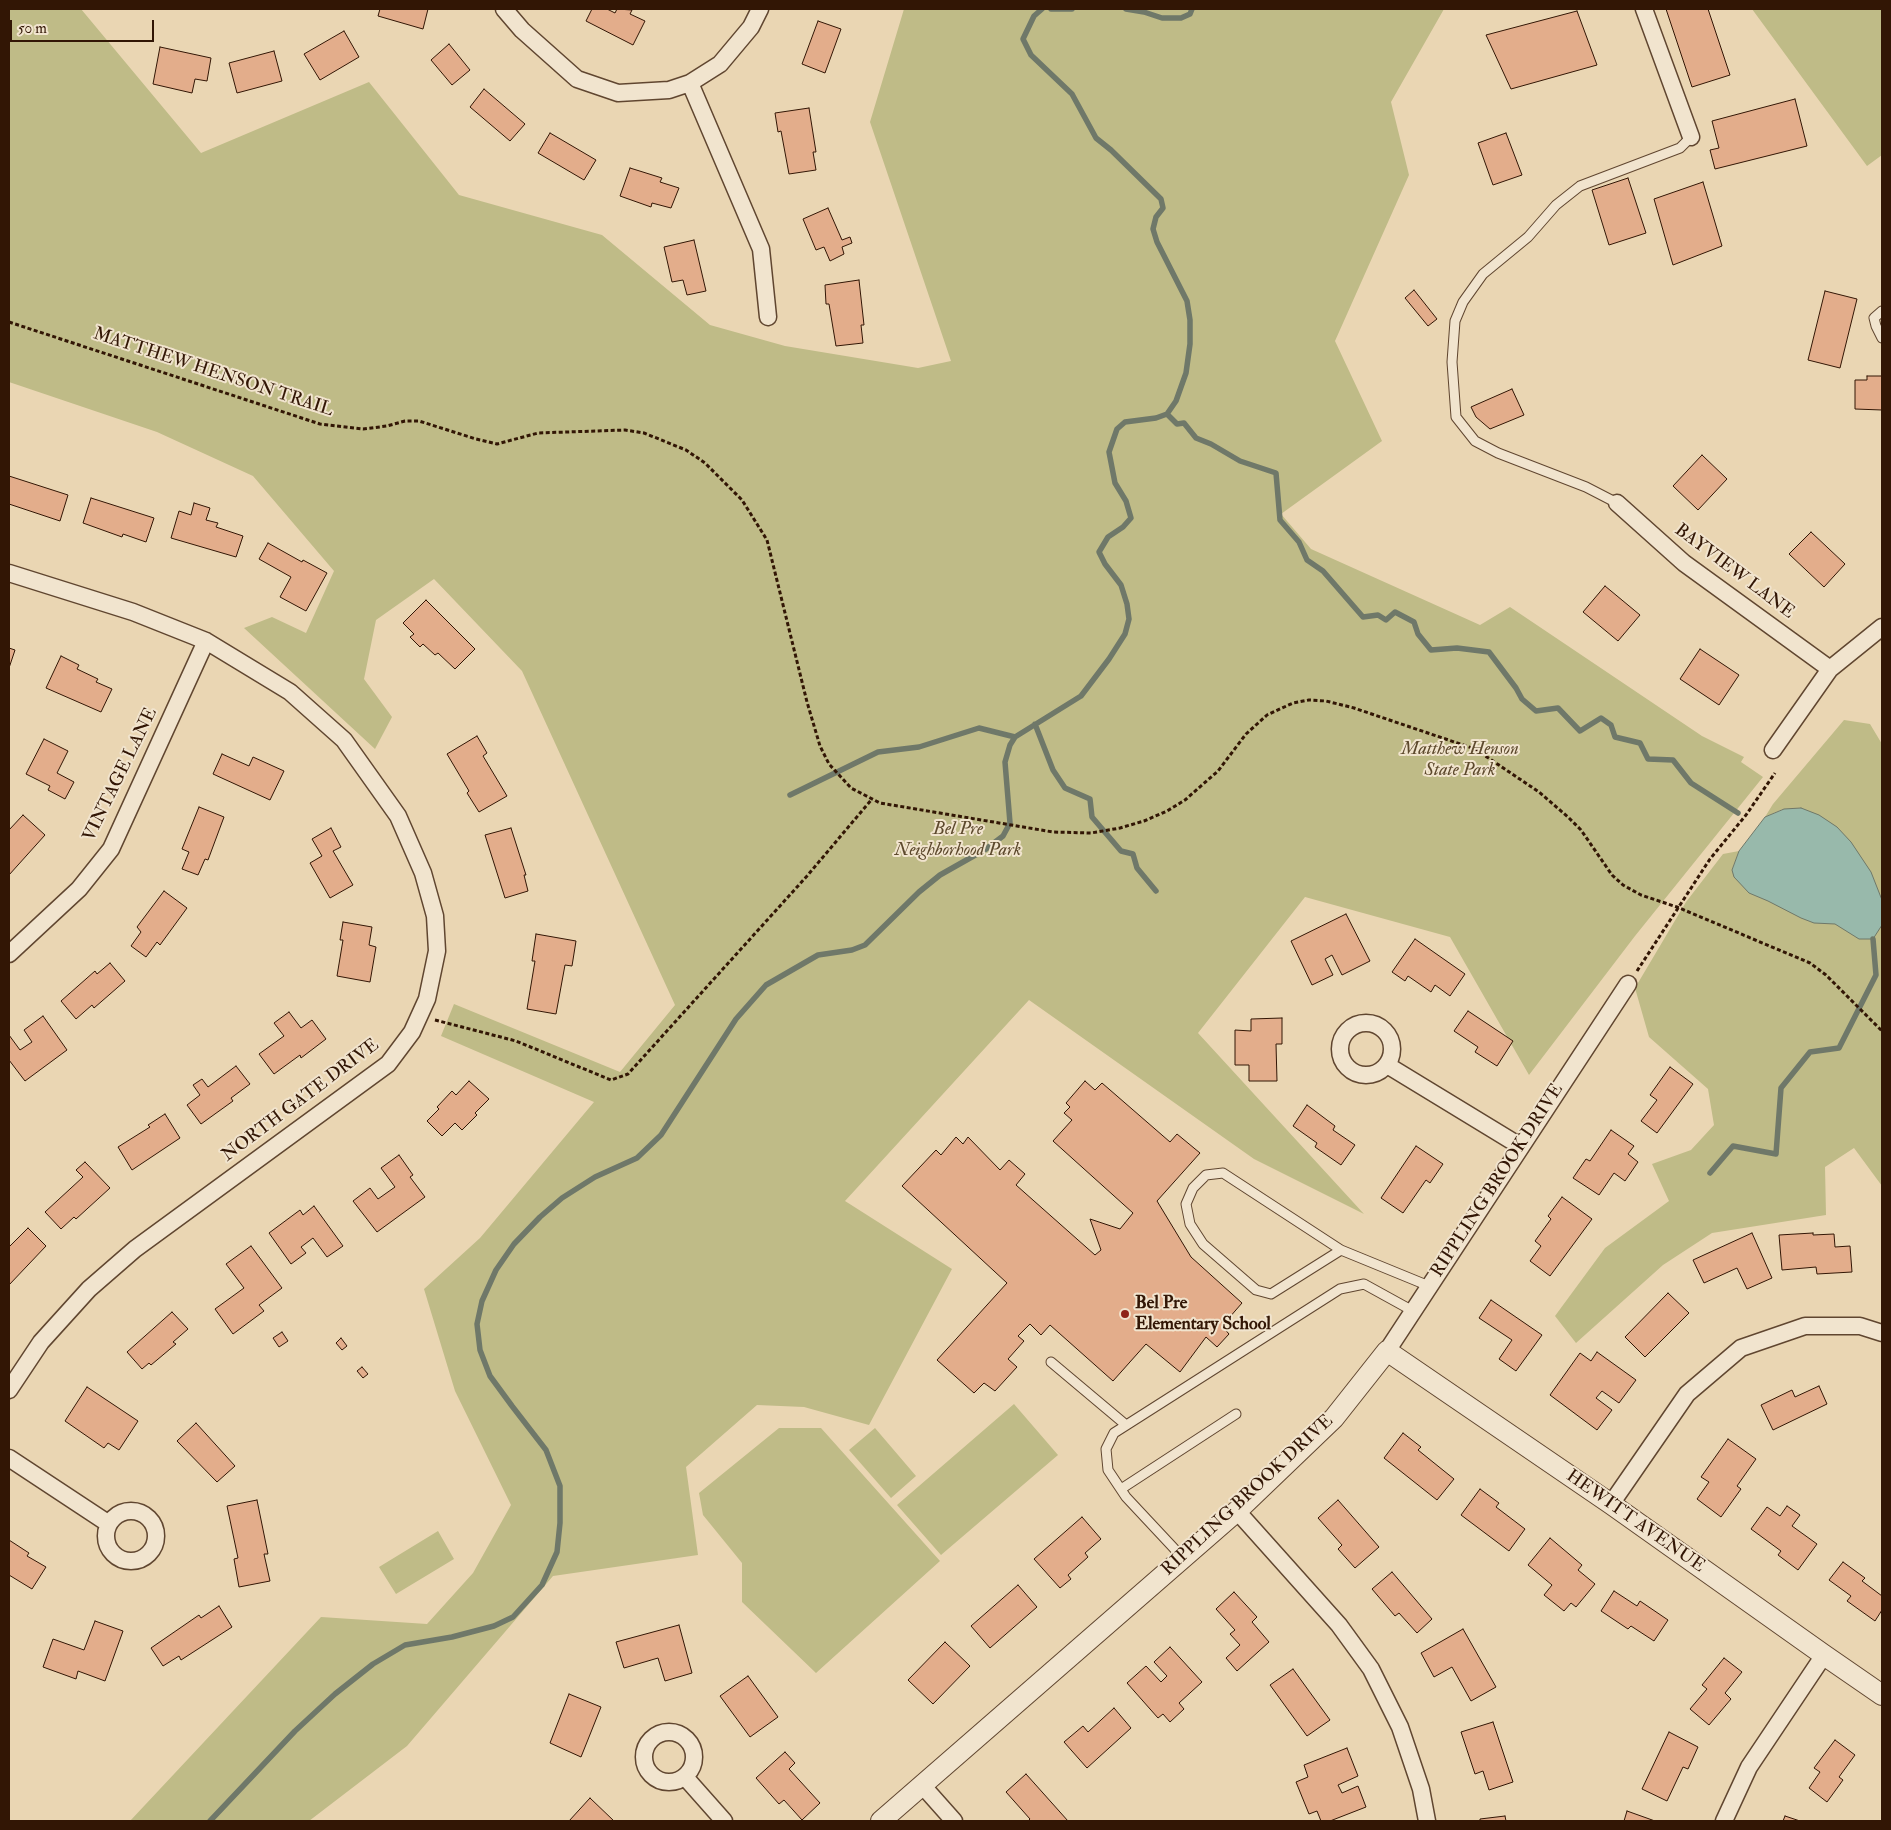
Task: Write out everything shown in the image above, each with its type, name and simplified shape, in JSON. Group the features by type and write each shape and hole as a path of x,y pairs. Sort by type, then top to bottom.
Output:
{"street":[{"path":"504,9 522,30 577,79 618,93 669,90 690,84 720,64 751,27 760,9"},
{"path":"1644,9 1690,137"},
{"path":"690,84 761,248 768,318"},
{"name":"BAYVIEW LANE","path":"1617,503 1684,563 1830,669"},
{"name":"NORTH GATE DRIVE","path":"9,574 133,612 206,641 290,692 344,740 398,816 423,873 435,916 437,951 427,999 412,1032 388,1064 135,1250 89,1289 41,1342 9,1390"},
{"path":"1773,750 1830,669 1882,628"},
{"name":"VINTAGE LANE","path":"9,954 79,889 111,849 206,641"},
{"name":"RIPPLING BROOK DRIVE","path":"881,1821 1237,1511 1334,1418 1387,1350 1628,984"},
{"path":"1387,1065 1520,1146"},
{"path":"1611,1504 1687,1394 1741,1348 1805,1326 1860,1326 1882,1333"},
{"name":"HEWITT AVENUE","path":"1387,1350 1611,1504 1824,1656 1882,1695"},
{"path":"9,1458 109,1524"},
{"path":"1237,1511 1339,1625 1370,1669 1400,1727 1420,1789 1427,1821"},
{"path":"1724,1821 1748,1767 1824,1656"},
{"path":"685,1777 724,1821"},
{"path":"922,1785 954,1821"}],"lane":[{"path":"1617,503 1586,487 1498,453 1475,441 1456,417 1452,362 1455,321 1463,302 1483,274 1528,237 1556,205 1580,186 1680,148 1690,137"},
{"path":"1882,311 1874,318 1882,338"},
{"path":"1341,1250 1271,1294 1256,1290 1203,1244 1190,1224 1186,1204 1193,1188 1206,1175 1223,1173 1341,1250 1429,1286"},
{"path":"1184,1558 1121,1489 1108,1470 1106,1450 1114,1432 1340,1289 1364,1284 1413,1311"},
{"path":"1051,1362 1126,1425"},
{"path":"1121,1489 1236,1414"}],"path":[{"name":"MATTHEW HENSON TRAIL","path":"9,322 327,425 363,429 387,426 405,421 419,421 476,440 498,444 538,433 625,430 644,433 686,450 705,463 742,500 767,540 807,702 820,746 829,764 851,788 880,803 1053,832 1091,833 1120,828 1144,821 1167,811 1185,800 1218,771 1246,734 1267,715 1293,703 1309,700 1326,701 1354,708 1475,749 1539,792 1558,808 1581,830 1612,874 1623,885 1641,895 1677,907 1810,963 1826,975 1881,1030"},
{"path":"1628,984 1710,859 1746,815 1774,773"},
{"path":"431,1019 516,1041 611,1080 628,1074 806,876 872,799"}],"green space":[{"path":"9,9 81,9 201,153 369,82 459,195 602,235 710,325 785,346 918,368 951,361 870,122 904,9 1444,9 1391,102 1409,175 1335,341 1382,441 1281,514 1311,549 1480,625 1510,607 1702,736 1744,757 1741,762 1763,777 1635,936 1529,1075 1450,937 1305,897 1198,1033 1364,1214 1254,1159 1029,1000 845,1201 952,1269 869,1425 804,1407 757,1405 686,1467 698,1555 553,1576 407,1746 309,1821 130,1821 321,1617 427,1624 473,1573 511,1505 455,1391 424,1289 480,1238 594,1102 441,1036 454,1004 620,1072 675,1005 522,671 434,579 376,620 364,679 392,717 375,749 244,628 272,617 306,633 334,571 253,476 157,432 9,382"},
{"path":"1752,9 1882,9 1882,155 1867,166"},
{"path":"1844,720 1870,724 1882,744 1882,1186 1854,1148 1825,1167 1826,1215 1712,1233 1663,1265 1576,1343 1555,1316 1605,1248 1669,1201 1652,1164 1691,1150 1714,1125 1708,1089 1649,1037 1635,988 1686,902 1723,854 1739,851 1732,870 1783,809 1765,817 1773,804"},
{"path":"1014,1404 1058,1455 941,1555 897,1505"},
{"path":"779,1428 821,1428 940,1561 816,1673 742,1602 742,1563 703,1515 699,1493"},
{"path":"875,1428 916,1476 891,1498 849,1450"},
{"path":"438,1531 454,1559 396,1594 379,1567"}],"shaded area":[{"path":"1801,808 1819,815 1837,827 1851,842 1871,872 1882,900 1882,925 1873,939 1859,939 1835,924 1814,923 1801,918 1749,893 1734,877 1732,870 1739,851 1765,817 1784,809"}],"building":[{"path":"380,9 428,9 423,29 378,16"},
{"path":"592,9 607,9 615,13 617,9 632,10 630,14 645,21 633,45 586,21"},
{"path":"1666,9 1708,9 1730,75 1692,87"},
{"path":"1577,11 1597,65 1511,89 1486,35"},
{"path":"818,21 841,29 825,73 802,64"},
{"path":"344,31 359,57 320,80 304,54"},
{"path":"449,44 470,70 452,85 431,60"},
{"path":"160,47 211,58 207,81 195,79 192,93 153,84"},
{"path":"274,51 282,81 237,93 229,63"},
{"path":"484,89 525,124 510,141 470,107"},
{"path":"1795,99 1807,146 1715,169 1710,150 1719,148 1712,121"},
{"path":"809,108 816,152 813,152 816,170 789,174 781,131 778,132 775,113"},
{"path":"550,133 596,160 584,180 538,153"},
{"path":"1506,133 1522,175 1493,185 1478,143"},
{"path":"630,168 662,178 660,182 679,188 671,208 652,203 651,207 620,196"},
{"path":"1628,178 1646,233 1609,245 1592,190"},
{"path":"1703,182 1722,246 1673,265 1654,199"},
{"path":"828,208 842,240 850,237 852,243 842,247 844,254 830,261 824,247 816,250 803,219"},
{"path":"694,240 706,291 687,295 683,280 672,282 664,247"},
{"path":"859,280 864,325 861,325 863,343 836,346 829,304 826,304 825,285"},
{"path":"1414,290 1437,319 1428,326 1405,298"},
{"path":"1825,291 1857,299 1840,368 1808,360"},
{"path":"1867,376 1882,376 1882,410 1855,409 1855,380 1867,380"},
{"path":"1512,389 1524,415 1490,429 1476,417 1471,407"},
{"path":"1702,455 1727,479 1698,510 1673,486"},
{"path":"9,476 68,495 60,521 9,504"},
{"path":"91,498 154,518 146,542 123,534 122,537 83,523"},
{"path":"194,503 210,508 206,520 218,523 216,527 243,536 236,557 171,538 179,511 191,515"},
{"path":"1811,532 1845,564 1824,587 1789,554"},
{"path":"268,543 302,562 303,560 327,573 306,611 280,597 291,577 259,559"},
{"path":"1605,586 1640,615 1618,641 1583,612"},
{"path":"426,600 475,649 455,669 438,653 435,655 423,644 420,647 410,637 414,634 403,623"},
{"path":"9,648 15,650 9,668"},
{"path":"1700,649 1739,675 1719,705 1680,679"},
{"path":"61,656 79,665 77,669 98,679 96,682 112,689 101,712 46,688"},
{"path":"477,736 487,753 483,756 507,796 479,812 447,754"},
{"path":"44,739 68,751 57,773 74,782 65,799 48,790 50,786 26,774"},
{"path":"222,754 249,766 253,757 284,771 270,800 213,774"},
{"path":"199,807 224,817 208,860 205,859 198,875 182,869 189,852 182,849"},
{"path":"23,815 45,835 9,875 9,830"},
{"path":"331,828 341,847 333,851 353,885 330,898 310,863 322,856 312,839"},
{"path":"511,828 526,875 524,875 528,891 505,898 485,835"},
{"path":"164,891 187,908 160,945 157,942 146,957 131,946 141,932 137,927"},
{"path":"1346,914 1370,961 1342,975 1332,955 1325,959 1333,975 1312,985 1291,941"},
{"path":"343,922 372,927 369,945 376,947 370,982 337,976 343,940 340,940"},
{"path":"536,934 576,941 572,966 565,965 556,1014 527,1009 535,961 532,961"},
{"path":"1415,939 1465,974 1450,996 1435,985 1431,992 1408,976 1405,981 1392,972"},
{"path":"110,963 125,981 94,1008 92,1005 76,1019 61,1001 95,971 97,974"},
{"path":"1468,1011 1513,1041 1497,1066 1475,1052 1478,1047 1454,1031"},
{"path":"289,1012 301,1028 312,1020 326,1039 301,1058 300,1055 274,1074 259,1054 284,1036 274,1023"},
{"path":"43,1016 67,1050 25,1081 9,1060 9,1035 20,1050 32,1042 24,1030"},
{"path":"1282,1018 1282,1044 1276,1044 1277,1081 1249,1081 1249,1065 1235,1065 1235,1030 1251,1031 1251,1019"},
{"path":"236,1066 250,1084 231,1098 233,1101 201,1124 187,1105 200,1095 193,1085 202,1079 208,1087"},
{"path":"1670,1067 1693,1084 1657,1133 1641,1121 1657,1100 1650,1095"},
{"path":"469,1081 489,1099 462,1130 455,1123 442,1136 427,1121 439,1109 437,1107 452,1091 456,1095"},
{"name":"Bel Pre Elementary School","path":"1085,1081 1095,1090 1102,1083 1170,1142 1177,1134 1200,1153 1157,1201 1191,1257 1242,1303 1222,1326 1229,1334 1217,1347 1206,1337 1180,1372 1146,1344 1113,1381 1050,1325 1041,1335 1030,1324 1018,1336 1024,1341 1008,1359 1017,1367 995,1391 984,1383 974,1393 937,1360 1007,1283 902,1186 936,1150 941,1155 956,1137 963,1144 968,1137 1000,1170 1009,1160 1025,1174 1016,1185 1095,1255 1101,1250 1090,1219 1120,1229 1133,1213 1053,1141 1072,1120 1064,1113 1070,1107 1066,1103"},
{"path":"1307,1105 1335,1126 1333,1130 1355,1145 1341,1165 1315,1147 1317,1143 1293,1126"},
{"path":"165,1114 180,1138 132,1170 118,1147 150,1127 148,1125"},
{"path":"1611,1130 1634,1146 1628,1154 1638,1162 1625,1181 1614,1173 1599,1195 1573,1178 1586,1159 1590,1161"},
{"path":"1416,1146 1443,1164 1430,1183 1426,1180 1403,1213 1381,1198"},
{"path":"399,1155 413,1175 410,1177 425,1197 377,1232 353,1201 370,1188 378,1199 395,1187 381,1168"},
{"path":"85,1162 110,1188 76,1219 74,1217 61,1229 45,1212 83,1177 76,1170"},
{"path":"1562,1197 1592,1219 1550,1276 1530,1261 1541,1246 1535,1241 1551,1219 1548,1216"},
{"path":"314,1206 343,1246 327,1257 313,1238 301,1247 306,1253 291,1264 269,1233 300,1210 303,1215"},
{"path":"28,1228 46,1246 9,1285 9,1247"},
{"path":"1752,1233 1772,1278 1747,1289 1737,1268 1704,1283 1693,1260"},
{"path":"1813,1233 1813,1235 1834,1234 1835,1247 1850,1246 1852,1272 1817,1274 1816,1267 1782,1270 1779,1235"},
{"path":"251,1246 282,1288 259,1305 264,1311 233,1334 215,1309 244,1288 226,1264"},
{"path":"1668,1293 1689,1313 1645,1357 1625,1337"},
{"path":"1491,1300 1542,1335 1516,1371 1499,1359 1512,1340 1479,1318"},
{"path":"172,1312 188,1329 173,1342 176,1344 151,1365 149,1363 142,1369 127,1352"},
{"path":"282,1332 288,1341 279,1347 273,1338"},
{"path":"341,1338 347,1346 342,1350 336,1343"},
{"path":"1597,1352 1636,1380 1619,1403 1602,1391 1596,1398 1612,1410 1597,1430 1550,1395 1580,1353 1591,1361"},
{"path":"362,1367 368,1374 363,1378 357,1371"},
{"path":"1819,1386 1827,1404 1773,1430 1761,1405 1792,1390 1795,1397"},
{"path":"87,1387 138,1421 119,1450 108,1443 104,1448 65,1421"},
{"path":"196,1423 235,1466 217,1482 177,1441"},
{"path":"1403,1433 1421,1447 1418,1450 1454,1479 1437,1500 1384,1458"},
{"path":"1728,1439 1756,1459 1737,1486 1741,1489 1721,1517 1697,1499 1709,1482 1701,1477"},
{"path":"1480,1489 1499,1503 1496,1507 1525,1529 1509,1551 1461,1515"},
{"path":"257,1500 268,1554 264,1554 270,1581 239,1587 234,1559 238,1558 227,1506"},
{"path":"1338,1500 1379,1547 1355,1568 1338,1549 1342,1545 1318,1518"},
{"path":"1787,1506 1800,1515 1792,1526 1817,1544 1798,1570 1778,1555 1781,1551 1751,1529 1767,1507 1780,1516"},
{"path":"1082,1517 1101,1539 1085,1553 1088,1557 1068,1575 1071,1579 1060,1588 1034,1559"},
{"path":"1550,1538 1582,1565 1578,1570 1595,1584 1576,1607 1571,1603 1564,1611 1544,1595 1552,1585 1528,1565"},
{"path":"9,1540 29,1553 27,1556 46,1567 32,1589 9,1575"},
{"path":"1843,1562 1865,1578 1862,1581 1882,1596 1882,1610 1875,1621 1847,1601 1851,1596 1829,1580"},
{"path":"1392,1572 1432,1619 1417,1633 1399,1613 1395,1616 1372,1589"},
{"path":"1018,1585 1037,1607 990,1648 971,1626"},
{"path":"1614,1591 1637,1606 1640,1601 1668,1620 1654,1641 1631,1626 1628,1629 1601,1611"},
{"path":"1234,1592 1257,1617 1252,1622 1269,1642 1237,1671 1226,1658 1240,1645 1230,1634 1235,1630 1216,1609"},
{"path":"219,1606 232,1627 181,1660 179,1656 163,1666 151,1648 199,1615 201,1618"},
{"path":"95,1621 123,1631 105,1681 78,1671 76,1679 43,1667 53,1639 84,1650"},
{"path":"679,1625 692,1673 665,1681 658,1658 624,1668 616,1642"},
{"path":"1463,1629 1496,1687 1471,1701 1452,1667 1434,1677 1421,1653"},
{"path":"945,1642 970,1666 933,1704 908,1680"},
{"path":"1170,1647 1202,1682 1179,1703 1184,1709 1170,1722 1163,1714 1158,1718 1127,1683 1146,1666 1161,1682 1167,1676 1154,1662"},
{"path":"1724,1658 1742,1672 1725,1693 1731,1699 1709,1725 1690,1709 1707,1689 1702,1685"},
{"path":"1293,1669 1330,1720 1307,1736 1270,1685"},
{"path":"748,1676 778,1717 750,1737 720,1696"},
{"path":"569,1694 601,1707 581,1757 550,1743"},
{"path":"1114,1708 1131,1728 1087,1768 1064,1742 1083,1726 1088,1732"},
{"path":"1493,1722 1513,1782 1489,1790 1483,1771 1475,1774 1461,1732"},
{"path":"1669,1732 1698,1747 1688,1769 1683,1767 1667,1801 1642,1789"},
{"path":"1835,1740 1855,1755 1839,1777 1843,1780 1827,1802 1809,1788 1820,1772 1814,1768"},
{"path":"1347,1748 1358,1776 1338,1785 1342,1793 1358,1786 1366,1807 1330,1821 1321,1821 1317,1811 1309,1814 1296,1782 1308,1777 1304,1765"},
{"path":"785,1752 795,1763 789,1769 820,1803 802,1820 784,1800 779,1804 756,1778"},
{"path":"1026,1774 1068,1821 1028,1821 1030,1819 1006,1792"},
{"path":"590,1798 614,1821 569,1821"},
{"path":"1627,1811 1655,1821 1624,1821"},
{"path":"1505,1816 1506,1821 1480,1821 1480,1819"},
{"path":"1785,1816 1800,1821 1783,1821"}],"waterway":[{"path":"210,1821 295,1731 335,1694 373,1664 405,1645 452,1637 494,1626 513,1617 542,1585 557,1552 560,1523 560,1486 546,1450 490,1376 480,1350 477,1324 482,1301 496,1270 514,1244 540,1217 562,1198 595,1177 637,1158 661,1135 736,1019 766,985 818,955 852,950 865,945 919,892 940,875 986,849 1003,836 1010,823 1005,762 1010,745 1015,737 1081,696 1125,634 1129,619 1121,585 1105,564 1099,552 1108,537 1123,527 1131,518 1126,501 1115,483 1109,452 1117,429 1125,422 1156,418 1167,414 1176,401 1186,373 1190,344 1190,320 1187,301 1157,242 1153,229 1156,217 1163,208 1161,199 1111,150 1096,138 1072,94 1031,55 1023,39 1034,16 1042,9"},
{"path":"1051,9 1072,9"},
{"path":"1126,9 1162,18 1181,18 1190,14 1192,9"},
{"path":"1167,414 1177,424 1184,423 1196,438 1211,444 1240,461 1276,473 1280,520 1299,542 1307,560 1323,571 1363,617 1378,615 1386,620 1395,612 1414,622 1418,634 1431,650 1457,648 1489,652 1522,699 1536,711 1558,708 1580,731 1601,718 1611,725 1615,737 1640,743 1648,759 1673,760 1691,783 1738,813"},
{"path":"1035,724 1053,770 1065,788 1090,799 1092,817 1121,851 1133,854 1137,868 1156,891"},
{"path":"790,795 878,752 919,747 979,728 1015,737"},
{"path":"1710,1173 1733,1146 1776,1154 1781,1088 1810,1052 1839,1048 1876,975 1873,939"}],"place":[{"name":"Bel Pre Elementary School","path":"1125,1314"}],"park label":[{"name":"Matthew Henson State Park","path":"1460,760"},
{"name":"Bel Pre Neighborhood Park","path":"958,840"}]}
